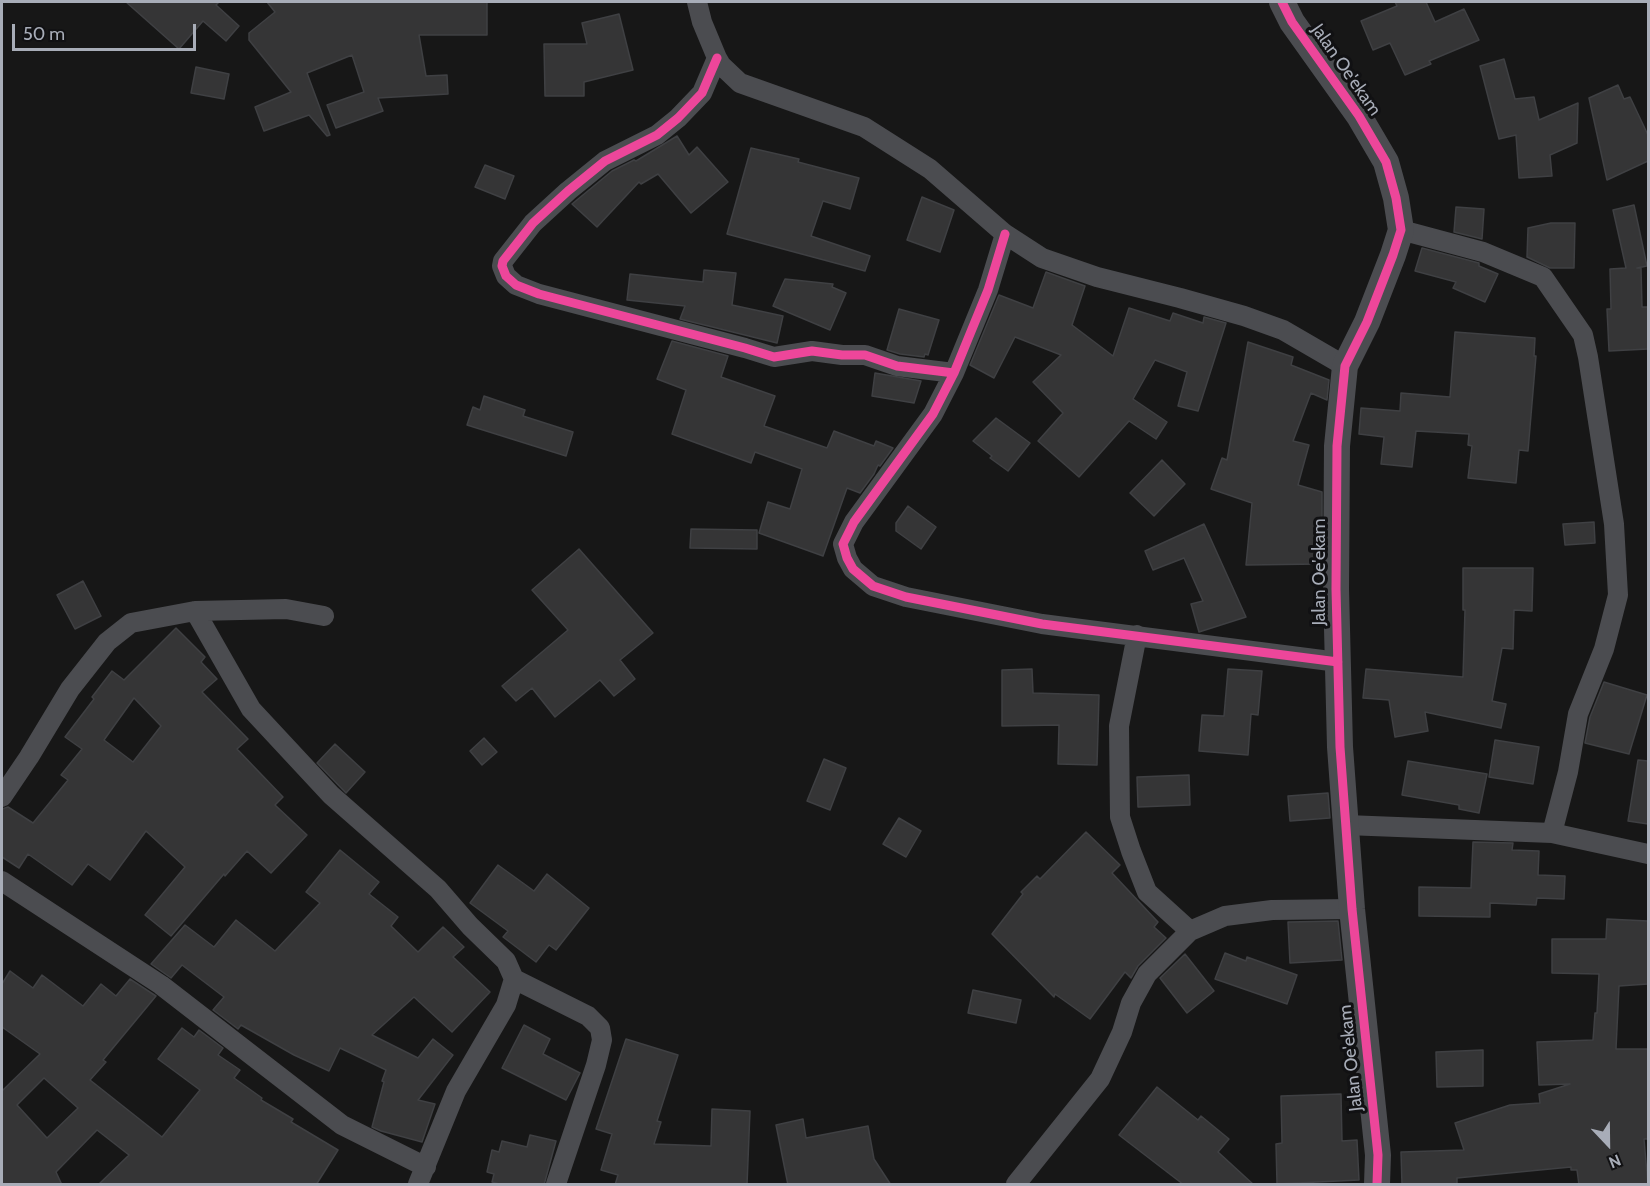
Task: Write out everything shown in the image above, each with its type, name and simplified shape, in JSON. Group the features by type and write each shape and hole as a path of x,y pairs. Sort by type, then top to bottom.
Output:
{"street":[{"path":"697,2 702,22 717,58 740,83 864,127 930,169 1005,234 1042,258 1097,277 1212,307 1283,330 1345,366"},
{"name":"Jalan Oe'ekam","path":"1282,2 1292,22 1359,116 1386,162 1396,198 1401,230 1366,322 1345,366 1337,446 1336,589 1340,747 1352,909 1378,1155 1377,1185"},
{"path":"717,58 702,93 678,118 657,135 605,161 568,190 533,223 503,261 503,272 506,276 516,285 564,302 774,357 812,351 866,356 897,366 954,373"},
{"path":"1401,230 1483,252 1543,276 1583,335 1614,524 1618,595 1604,649 1578,714 1568,772 1552,833"},
{"path":"1005,234 988,290 954,373 933,414 854,522 843,544 853,569 873,586 906,597 1042,624 1338,662"},
{"path":"2,797 70,689 107,642 131,623 195,611 286,609 324,616"},
{"path":"195,611 251,709 332,795 438,889 470,926 506,961 514,979 588,1016 600,1028 602,1040 596,1065 556,1185"},
{"path":"1137,635 1119,726 1120,817 1147,892 1190,931"},
{"path":"1346,825 1552,833 1648,855"},
{"path":"2,881 161,985 342,1125 422,1176 456,1091 506,1005 514,979"},
{"path":"1016,1185 1100,1079 1122,1032 1131,1004 1147,974 1190,931 1225,916 1272,910 1352,909"}],"building":[{"path":"126,2 219,2 216,5 239,26 226,41 203,21 179,49"},
{"path":"267,2 487,2 487,35 419,35 426,76 447,75 448,94 378,98 383,111 336,128 327,105 364,92 352,55 307,73 330,135 327,136 309,115 264,131 255,107 291,92 249,40 249,33 275,12"},
{"path":"1395,2 1426,2 1435,22 1464,9 1479,40 1429,61 1431,64 1405,75 1390,43 1373,50 1361,21 1397,6"},
{"path":"619,14 633,70 584,82 584,96 545,96 544,44 587,44 582,23"},
{"path":"1504,59 1515,99 1534,97 1539,120 1578,103 1577,143 1550,155 1552,176 1519,178 1516,135 1499,139 1480,66"},
{"path":"196,67 229,74 224,99 191,93"},
{"path":"1618,85 1624,99 1630,97 1648,135 1648,161 1607,180 1589,98"},
{"path":"677,136 689,155 697,147 728,182 691,213 658,174 641,184 639,182 597,227 572,204 612,171 636,161"},
{"path":"751,148 799,159 798,162 859,178 850,209 823,201 811,236 870,256 865,271 727,234"},
{"path":"485,165 514,176 505,199 475,187"},
{"path":"922,197 954,210 940,252 907,240"},
{"path":"1634,205 1647,266 1637,268 1641,268 1642,307 1648,307 1648,349 1609,351 1607,309 1611,309 1610,269 1626,268 1613,210"},
{"path":"1456,207 1484,209 1482,239 1454,232"},
{"path":"1551,223 1575,223 1574,268 1550,268 1527,257 1528,228"},
{"path":"1422,248 1479,263 1479,266 1498,274 1485,302 1453,288 1456,282 1415,271"},
{"path":"704,270 736,273 732,305 783,316 777,343 680,319 685,306 627,300 630,274 703,282"},
{"path":"1046,272 1085,286 1072,325 1113,356 1129,308 1170,321 1173,313 1203,323 1204,317 1226,323 1198,411 1178,406 1187,372 1155,360 1133,399 1167,422 1156,439 1129,421 1079,477 1038,441 1063,413 1033,382 1061,355 1015,337 994,378 970,365 999,295 1033,308"},
{"path":"785,279 833,284 832,287 846,293 830,330 773,306"},
{"path":"899,309 939,320 928,355 925,354 924,357 887,350"},
{"path":"1455,332 1535,338 1534,356 1536,356 1528,451 1519,450 1516,483 1468,478 1472,446 1468,445 1469,434 1416,431 1412,467 1381,464 1384,437 1359,434 1361,408 1400,411 1401,393 1450,397"},
{"path":"672,341 728,356 721,377 775,396 764,426 827,448 834,431 874,446 876,441 893,448 880,466 878,465 860,493 847,488 823,556 759,533 768,502 790,509 802,469 755,452 751,463 672,434 686,390 657,379"},
{"path":"1248,342 1293,357 1291,365 1329,380 1327,400 1311,393 1293,441 1309,445 1298,485 1322,492 1322,518 1319,517 1320,564 1246,565 1252,503 1211,489 1222,458 1227,460"},
{"path":"875,373 921,381 914,403 872,396"},
{"path":"484,396 525,410 523,416 573,432 566,456 467,425 473,407 480,410"},
{"path":"996,418 1030,443 1008,471 990,458 992,456 973,441"},
{"path":"1162,460 1185,484 1154,516 1130,493"},
{"path":"908,506 936,527 921,549 896,531 896,523"},
{"path":"1594,522 1595,543 1565,545 1563,524"},
{"path":"1204,524 1246,617 1199,632 1191,604 1203,601 1184,558 1153,570 1145,551"},
{"path":"691,529 757,530 757,549 690,548"},
{"path":"579,549 653,633 620,660 635,679 614,696 600,680 555,717 532,688 516,701 502,686 568,630 532,590"},
{"path":"1463,568 1533,568 1532,611 1514,610 1513,649 1502,648 1492,701 1506,704 1501,728 1425,712 1428,731 1395,737 1389,700 1363,698 1366,669 1463,677 1465,610 1463,610"},
{"path":"83,581 101,616 75,629 57,595"},
{"path":"176,628 205,657 201,662 217,679 202,692 248,739 237,749 283,797 275,805 307,835 271,873 247,851 225,876 224,874 171,936 145,915 185,867 146,831 110,880 88,864 72,885 28,854 19,868 2,857 2,809 8,807 33,823 68,780 61,775 82,749 65,737 112,671 124,680","holes":["134,698 161,726 133,762 104,740"]},
{"path":"1032,669 1033,693 1099,695 1097,765 1058,764 1059,725 1002,726 1002,670"},
{"path":"1228,669 1262,671 1258,715 1251,714 1248,755 1199,751 1202,715 1224,716"},
{"path":"1604,682 1647,695 1629,754 1585,743 1590,717"},
{"path":"484,738 497,752 482,765 470,751"},
{"path":"1495,740 1539,747 1533,784 1489,777"},
{"path":"335,744 365,772 346,793 317,763"},
{"path":"824,759 846,768 830,810 807,801"},
{"path":"1638,760 1648,761 1648,824 1628,821"},
{"path":"1408,761 1487,774 1479,813 1459,809 1459,805 1402,795"},
{"path":"1189,775 1190,805 1138,807 1137,777"},
{"path":"1328,793 1330,818 1290,821 1288,796"},
{"path":"899,818 921,831 906,857 883,844"},
{"path":"1086,832 1120,865 1112,873 1158,922 1154,927 1166,938 1138,966 1131,978 1125,972 1090,1019 1055,994 1054,997 992,934 1023,894 1021,892 1037,876 1040,879"},
{"path":"1473,842 1513,843 1512,850 1539,851 1538,875 1565,876 1564,899 1537,898 1536,905 1490,903 1490,917 1419,916 1419,887 1471,888"},
{"path":"340,850 379,882 369,894 398,917 391,926 418,952 443,927 464,947 453,957 490,992 452,1032 414,997 372,1035 418,1058 433,1039 453,1055 418,1100 435,1104 422,1142 372,1127 386,1070 340,1048 329,1071 294,1055 241,1025 238,1029 213,1010 224,997 182,965 171,978 151,964 185,925 214,947 236,920 275,951 320,903 306,892"},
{"path":"498,865 534,891 547,874 589,908 556,950 549,945 536,962 503,937 508,931 470,903"},
{"path":"1607,919 1648,921 1648,984 1619,986 1616,1049 1648,1049 1648,1139 1644,1139 1648,1185 1579,1185 1577,1170 1571,1170 1571,1167 1457,1178 1457,1185 1402,1185 1401,1152 1464,1150 1455,1123 1510,1105 1540,1103 1539,1094 1570,1084 1539,1085 1537,1042 1593,1040 1599,974 1552,973 1552,939 1606,939"},
{"path":"1338,921 1342,960 1290,963 1288,922"},
{"path":"1225,953 1246,961 1247,957 1297,975 1287,1004 1215,979"},
{"path":"1185,954 1214,991 1187,1013 1160,978"},
{"path":"10,971 33,988 42,975 83,1006 101,984 116,996 130,979 156,996 103,1060 106,1062 90,1080 162,1137 200,1090 158,1059 182,1028 194,1037 199,1030 223,1048 218,1055 240,1070 234,1078 262,1098 261,1100 293,1119 291,1122 338,1150 316,1185 98,1185 129,1155 97,1130 56,1172 62,1185 2,1185 2,1088 3,1090 40,1054 2,1027 2,984","holes":["44,1078 78,1108 47,1138 17,1105"]},
{"path":"973,990 1021,1000 1016,1023 968,1013"},
{"path":"524,1025 550,1039 543,1054 580,1073 566,1100 502,1068"},
{"path":"626,1039 678,1055 657,1121 661,1122 654,1144 711,1146 712,1109 750,1111 747,1185 615,1185 618,1175 601,1170 612,1134 596,1129"},
{"path":"1483,1050 1483,1086 1437,1087 1436,1052"},
{"path":"1157,1087 1198,1120 1201,1116 1229,1139 1218,1152 1254,1185 1184,1185 1119,1135"},
{"path":"1341,1094 1342,1141 1357,1140 1359,1180 1277,1184 1276,1144 1282,1143 1281,1096"},
{"path":"803,1119 806,1138 868,1126 874,1159 891,1185 788,1185 776,1125"},
{"path":"530,1135 556,1141 544,1185 503,1185 492,1182 494,1174 487,1172 492,1150 499,1152 502,1141 527,1147"}],"cycle path":[{"path":"1282,2 1292,22 1359,116 1386,162 1396,198 1401,230 1367,322 1345,366 1337,446 1336,589 1340,747 1352,909 1378,1155 1377,1184"},
{"path":"717,58 702,93 678,118 657,135 605,161 533,223 503,261 502,266 506,276 516,285 539,294 774,357 812,351 865,355 897,366 954,373"},
{"path":"1005,234 988,290 954,373 933,414 854,522 843,544 853,569 873,586 906,597 1042,624 1338,662"}]}
